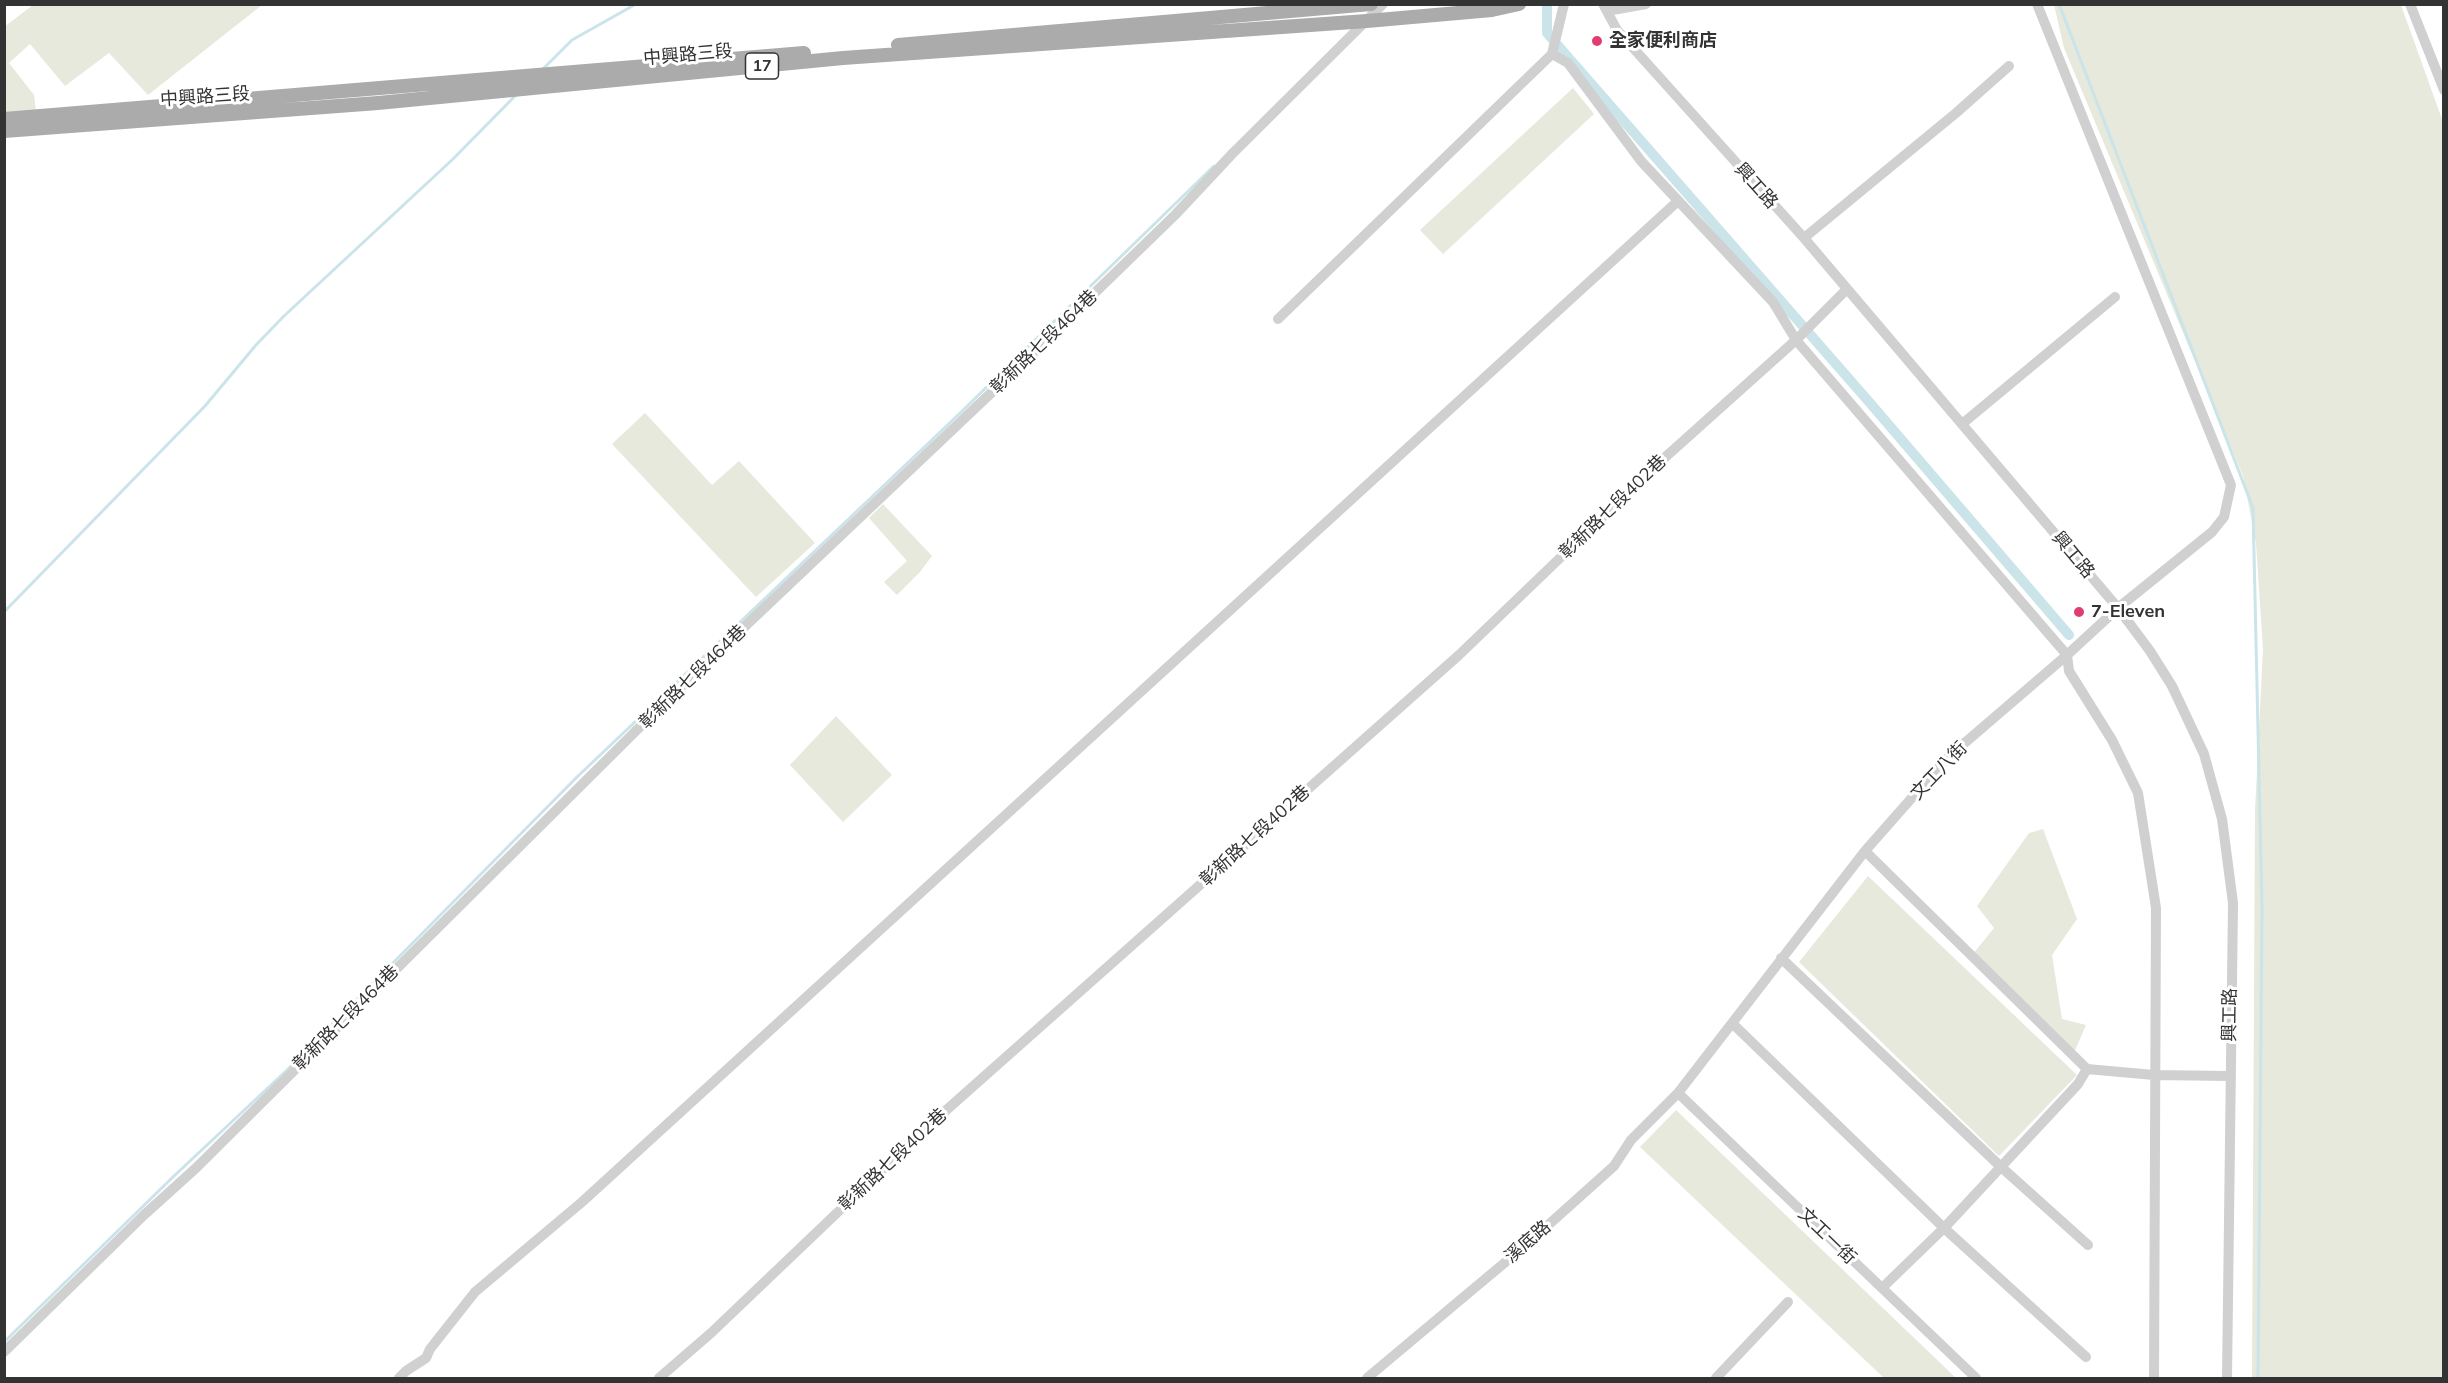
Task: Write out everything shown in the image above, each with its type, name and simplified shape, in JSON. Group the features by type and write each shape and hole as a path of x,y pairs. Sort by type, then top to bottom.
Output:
{"main road":[{"name":"中興路三段","path":"4,119 1371,4"},
{"name":"中興路三段","path":"4,131 378,103 843,58 1367,21 1492,10 1519,4"}],"street":[{"name":"彰新路七段464巷","path":"4,1352 144,1215 196,1168 665,702 1175,215 1233,153 1383,4"},
{"path":"1605,8 1647,4"},
{"name":"文工八街","path":"1678,1094 1865,851 1946,759 2118,608 2212,532 2224,517 2231,485 2037,4"},
{"path":"2410,4 2444,90"},
{"path":"1278,319 1554,50 1563,8"},
{"name":"興工路","path":"1605,8 1622,37 1804,238 2118,608 2150,651 2172,686 2204,754 2222,819 2233,903 2229,1076 2227,1378"},
{"path":"1554,50 1568,63 1641,161 1773,302 1796,340 2067,655 2069,671 2112,740 2138,793 2156,908 2154,1378"},
{"path":"1804,238 1956,113 2009,66"},
{"path":"399,1378 426,1358 430,1349 475,1292 582,1202 1678,201"},
{"name":"彰新路七段402巷","path":"659,1378 711,1333 925,1129 1459,655 1661,461 1796,340 1847,289"},
{"path":"1962,424 2115,297"},
{"path":"1865,851 2087,1069 2154,1075 2229,1076"},
{"path":"1781,958 2000,1166 2088,1245"},
{"path":"1733,1024 1944,1228 2086,1357"},
{"path":"1882,1288 1944,1228 2078,1084 2087,1069"},
{"name":"文工一街","path":"1678,1094 1976,1378"},
{"name":"溪底路","path":"1367,1378 1594,1185 1614,1166 1631,1140 1678,1094"},
{"path":"1716,1378 1788,1302"}],"shaded area":[{"path":"33,5 262,5 148,95 109,53 65,86 30,44 9,63 34,95 36,111 5,114 4,27"},
{"path":"2054,5 2401,5 2443,122 2443,1378 2252,1378 2255,811 2263,649 2256,543 2243,476 2064,48"},
{"path":"1573,88 1594,114 1443,254 1420,230"},
{"path":"645,413 712,485 739,461 815,543 756,597 612,444"},
{"path":"883,504 932,556 897,595 884,582 907,561 869,518"},
{"path":"836,716 892,775 843,822 790,765"},
{"path":"2043,829 2077,919 2052,955 2062,1019 2086,1025 2074,1053 1973,954 1994,928 1977,906 2029,833"},
{"path":"1868,876 2077,1075 1999,1156 1799,962"},
{"path":"1676,1110 1956,1378 1884,1378 1640,1147"}],"waterway":[{"path":"542,70 572,40 636,4"},
{"path":"1547,4 1547,33 2069,635"},
{"path":"2059,4 2253,508 2262,908 2258,1378"},
{"path":"4,612 205,406 256,345 284,316 453,159 516,95"},
{"path":"4,1342 174,1176 287,1070 577,777 957,416 1214,166"}],"place":[{"name":"全家便利商店","path":"1597,41"},
{"name":"7-Eleven","path":"2079,612"}]}
